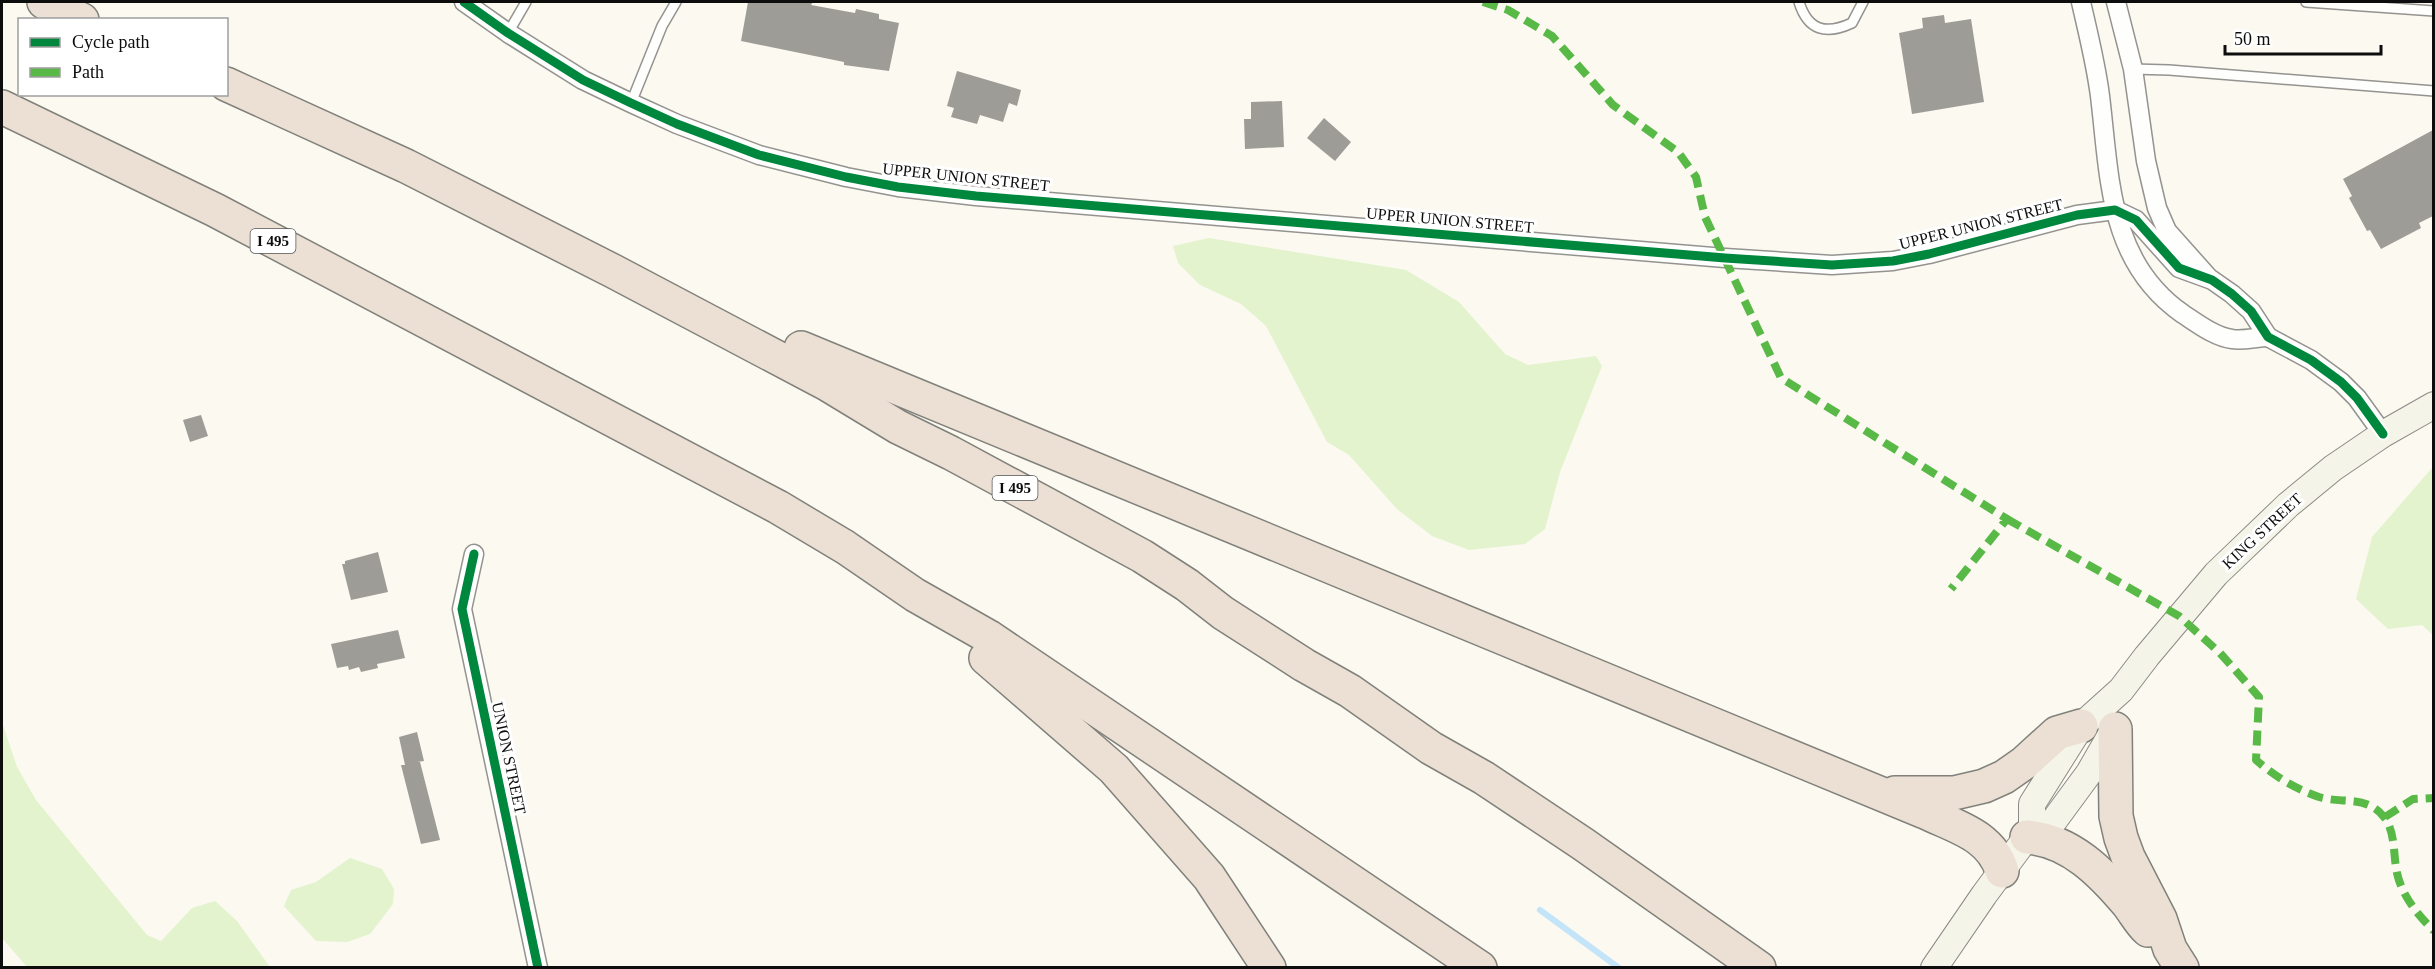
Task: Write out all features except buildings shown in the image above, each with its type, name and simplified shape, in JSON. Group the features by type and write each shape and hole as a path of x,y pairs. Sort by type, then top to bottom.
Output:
{"highway":[{"path":"44,2 78,18"},
{"name":"I 495","path":"228,85 406,166 614,271 827,384 898,427 1142,556 1223,613 1304,665 1350,691 1431,748 1484,778 1760,968"},
{"name":"I 495","path":"2,107 215,210 778,507 845,547 915,595 989,637 1480,968"},
{"path":"614,271 1925,812 1981,840 1992,848 2002,871"},
{"path":"778,507 997,666 1114,769 1209,877 1269,968"},
{"path":"1878,792 1954,793 1984,786 2004,777 2024,763 2057,733 2081,726"},
{"path":"2115,729 2115,792 2119,827 2128,856 2160,919 2176,958"},
{"path":"2030,834 2064,846 2090,866 2121,896 2145,927 2176,958"}],"main road":[{"name":"KING STREET","path":"2030,834 2032,804 2081,726 2121,690 2179,616 2254,536 2333,468 2383,434 2433,405"},
{"name":"KING STREET","path":"1934,968 2030,834 2053,822 2089,773 2115,729 2121,690"}],"street":[{"name":"UPPER UNION STREET","path":"464,2 508,33 583,80 631,103 759,155 846,177 898,187 988,197 1832,265 1893,261 1964,246 2077,215 2115,210"},
{"path":"2081,2 2097,74 2115,210 2127,249 2149,283 2162,297 2203,327 2231,339 2268,337"},
{"path":"2116,2 2133,69 2145,161 2157,208 2167,231 2212,280 2251,310 2268,337 2311,360 2341,382 2357,398 2383,434"},
{"path":"2115,210 2136,220 2179,268 2212,280"},
{"name":"UNION STREET","path":"474,554 462,609 538,968"}],"lane":[{"path":"508,33 526,2"},
{"path":"631,103 662,26 676,2"},
{"path":"1798,2 1803,17 1824,30 1832,30 1852,23 1863,2"},
{"path":"2306,2 2433,11"},
{"path":"2133,69 2433,91"}],"green space":[{"path":"1209,238 1406,270 1459,302 1505,354 1528,365 1596,356 1602,366 1560,472 1545,529 1525,544 1469,550 1432,536 1397,509 1349,455 1327,442 1266,326 1241,304 1200,285 1178,263 1173,246"},
{"path":"2433,467 2433,635 2422,625 2388,629 2356,599 2372,537"},
{"path":"2,722 17,767 36,800 147,935 161,941 192,908 215,901 237,921 270,967 27,967 2,938"},
{"path":"350,858 382,869 394,889 393,904 370,934 347,942 316,941 284,906 291,890 316,882"}],"waterway":[{"path":"1540,910 1619,968"}],"marked path":[{"path":"1483,2 1508,10 1552,36 1613,105 1678,152 1696,177 1705,217 1781,378 2007,519 1951,589"},
{"path":"2007,519 2179,616 2220,653 2259,697 2256,760 2286,782 2310,794 2328,799 2353,801 2376,809 2390,828 2397,873 2403,890 2417,912 2434,931"},
{"path":"2385,817 2413,799 2434,798"}],"cycle path":[{"path":"464,2 508,33 583,80 677,124 759,155 846,177 898,187 976,196 1832,265 1893,261 1929,254 2077,215 2115,210 2136,220 2179,268 2212,280 2232,294 2251,311 2268,337 2311,360 2341,382 2357,398 2383,434"},
{"path":"474,554 462,609 538,968"}]}
